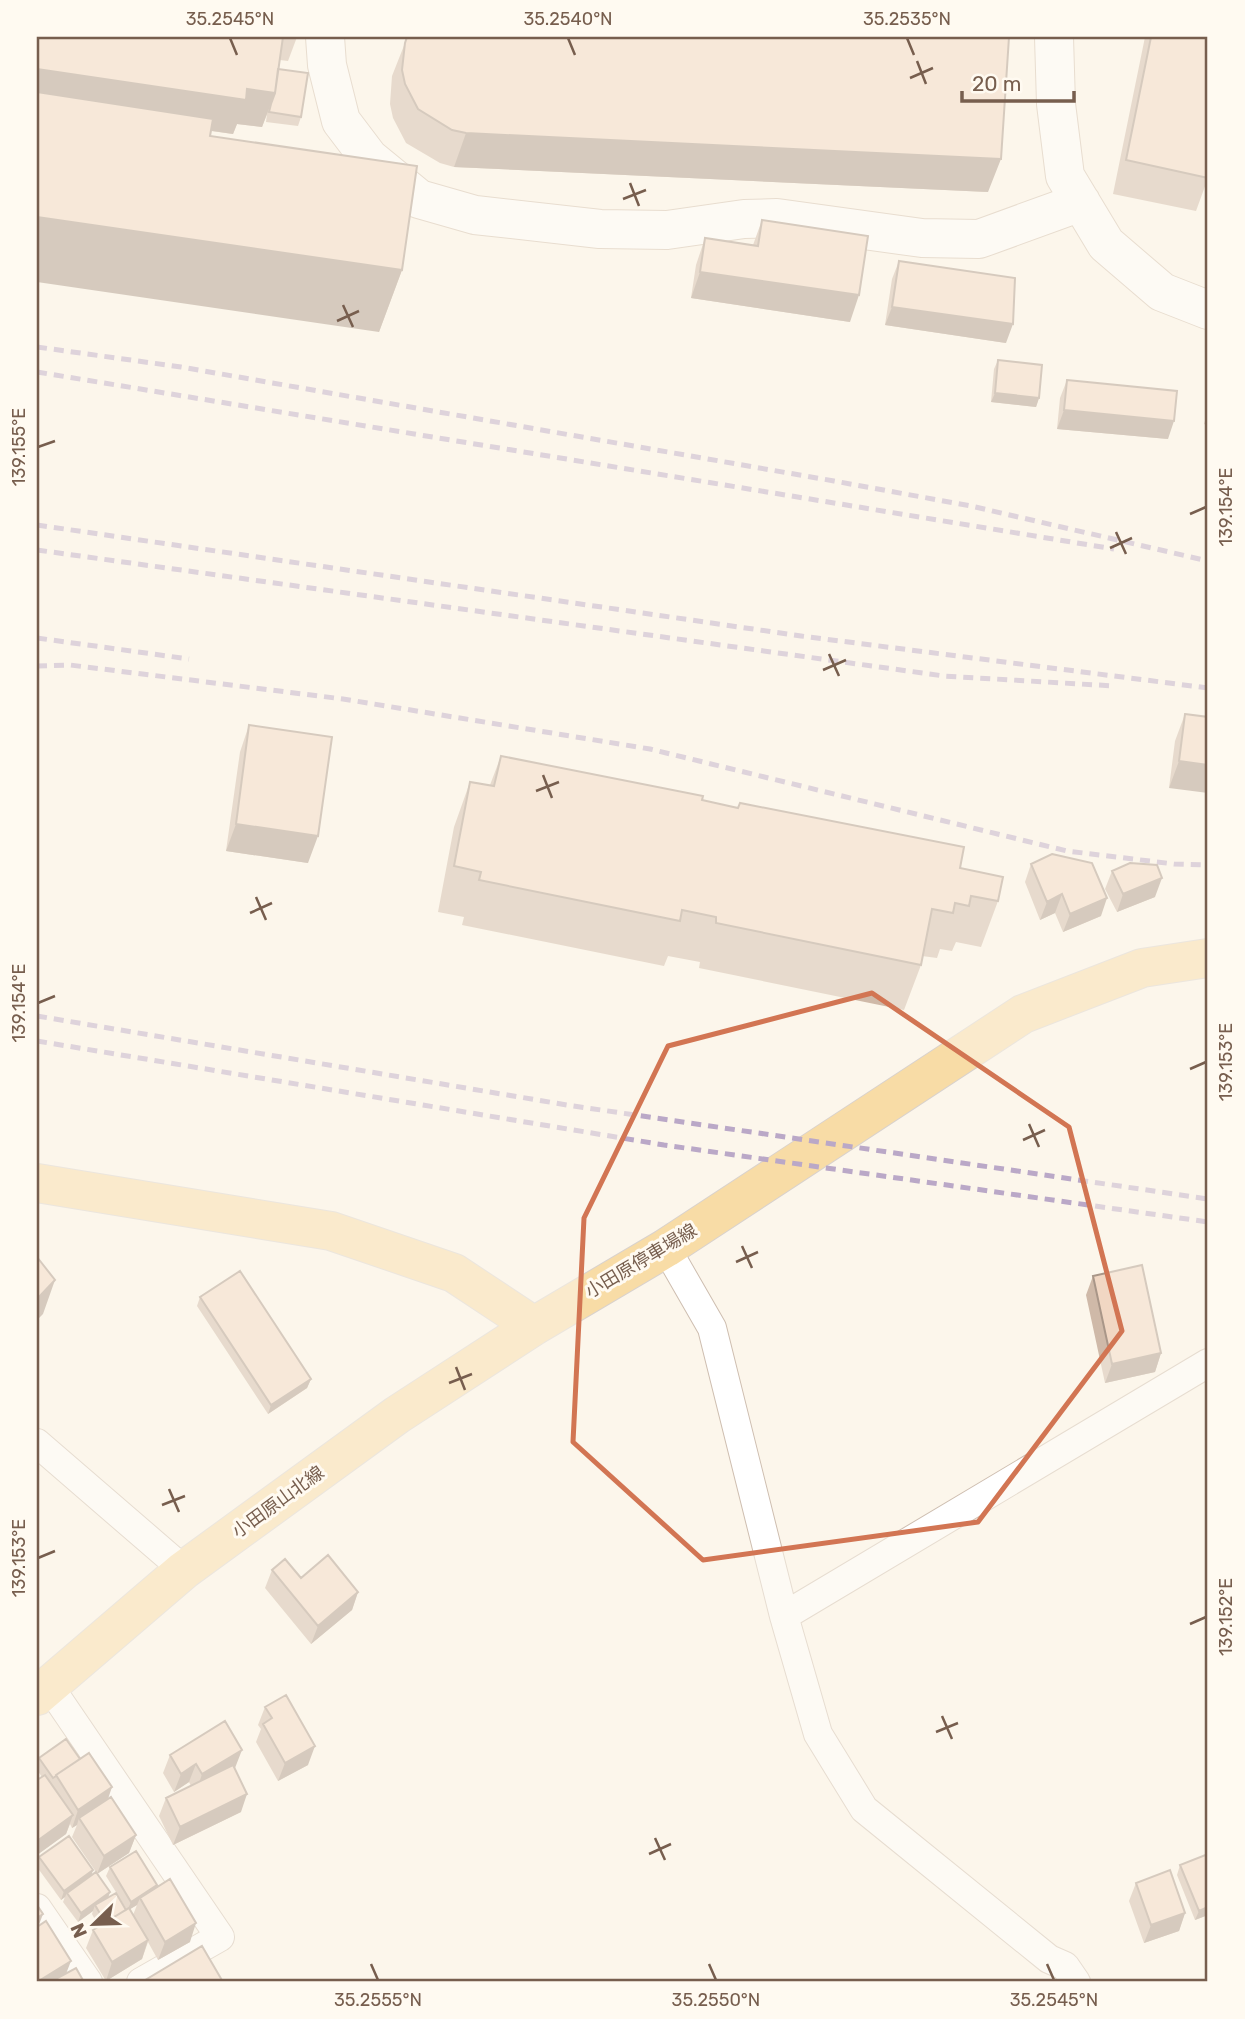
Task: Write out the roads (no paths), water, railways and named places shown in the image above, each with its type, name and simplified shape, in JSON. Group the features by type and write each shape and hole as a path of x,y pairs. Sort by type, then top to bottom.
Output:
{"main road":[{"name":"小田原停車場線","path":"534,1326 666,1248 1023,1014 1142,968 1208,958"},
{"path":"37,1182 331,1231 454,1273 534,1326"},
{"name":"小田原山北線","path":"43,1691 184,1570 397,1415 534,1326"}],"street":[{"path":"325,37 327,65 341,121 369,159 419,200 475,215 600,229 667,230 744,219 777,218 922,238 979,239 1081,202"},
{"path":"1054,37 1056,103 1065,176 1106,244 1162,292 1208,310"},
{"path":"666,1248 712,1328 784,1616 818,1734 864,1809 1049,1959 1065,1966 1076,1982"},
{"path":"784,1616 1208,1363"},
{"path":"37,1443 184,1570"},
{"path":"43,1691 220,1937 141,1982"},
{"path":"37,1908 88,1982"}],"railway":[{"path":"37,347 181,367 971,506 1208,561"},
{"path":"37,372 1114,549"},
{"path":"37,525 801,636 1208,688"},
{"path":"37,550 944,676 1114,686"},
{"path":"37,638 189,659"},
{"path":"37,666 70,665 343,699 650,749 1067,851 1174,864 1208,865"},
{"path":"37,1016 567,1105 1208,1199"},
{"path":"37,1041 664,1145 1208,1222"}]}
